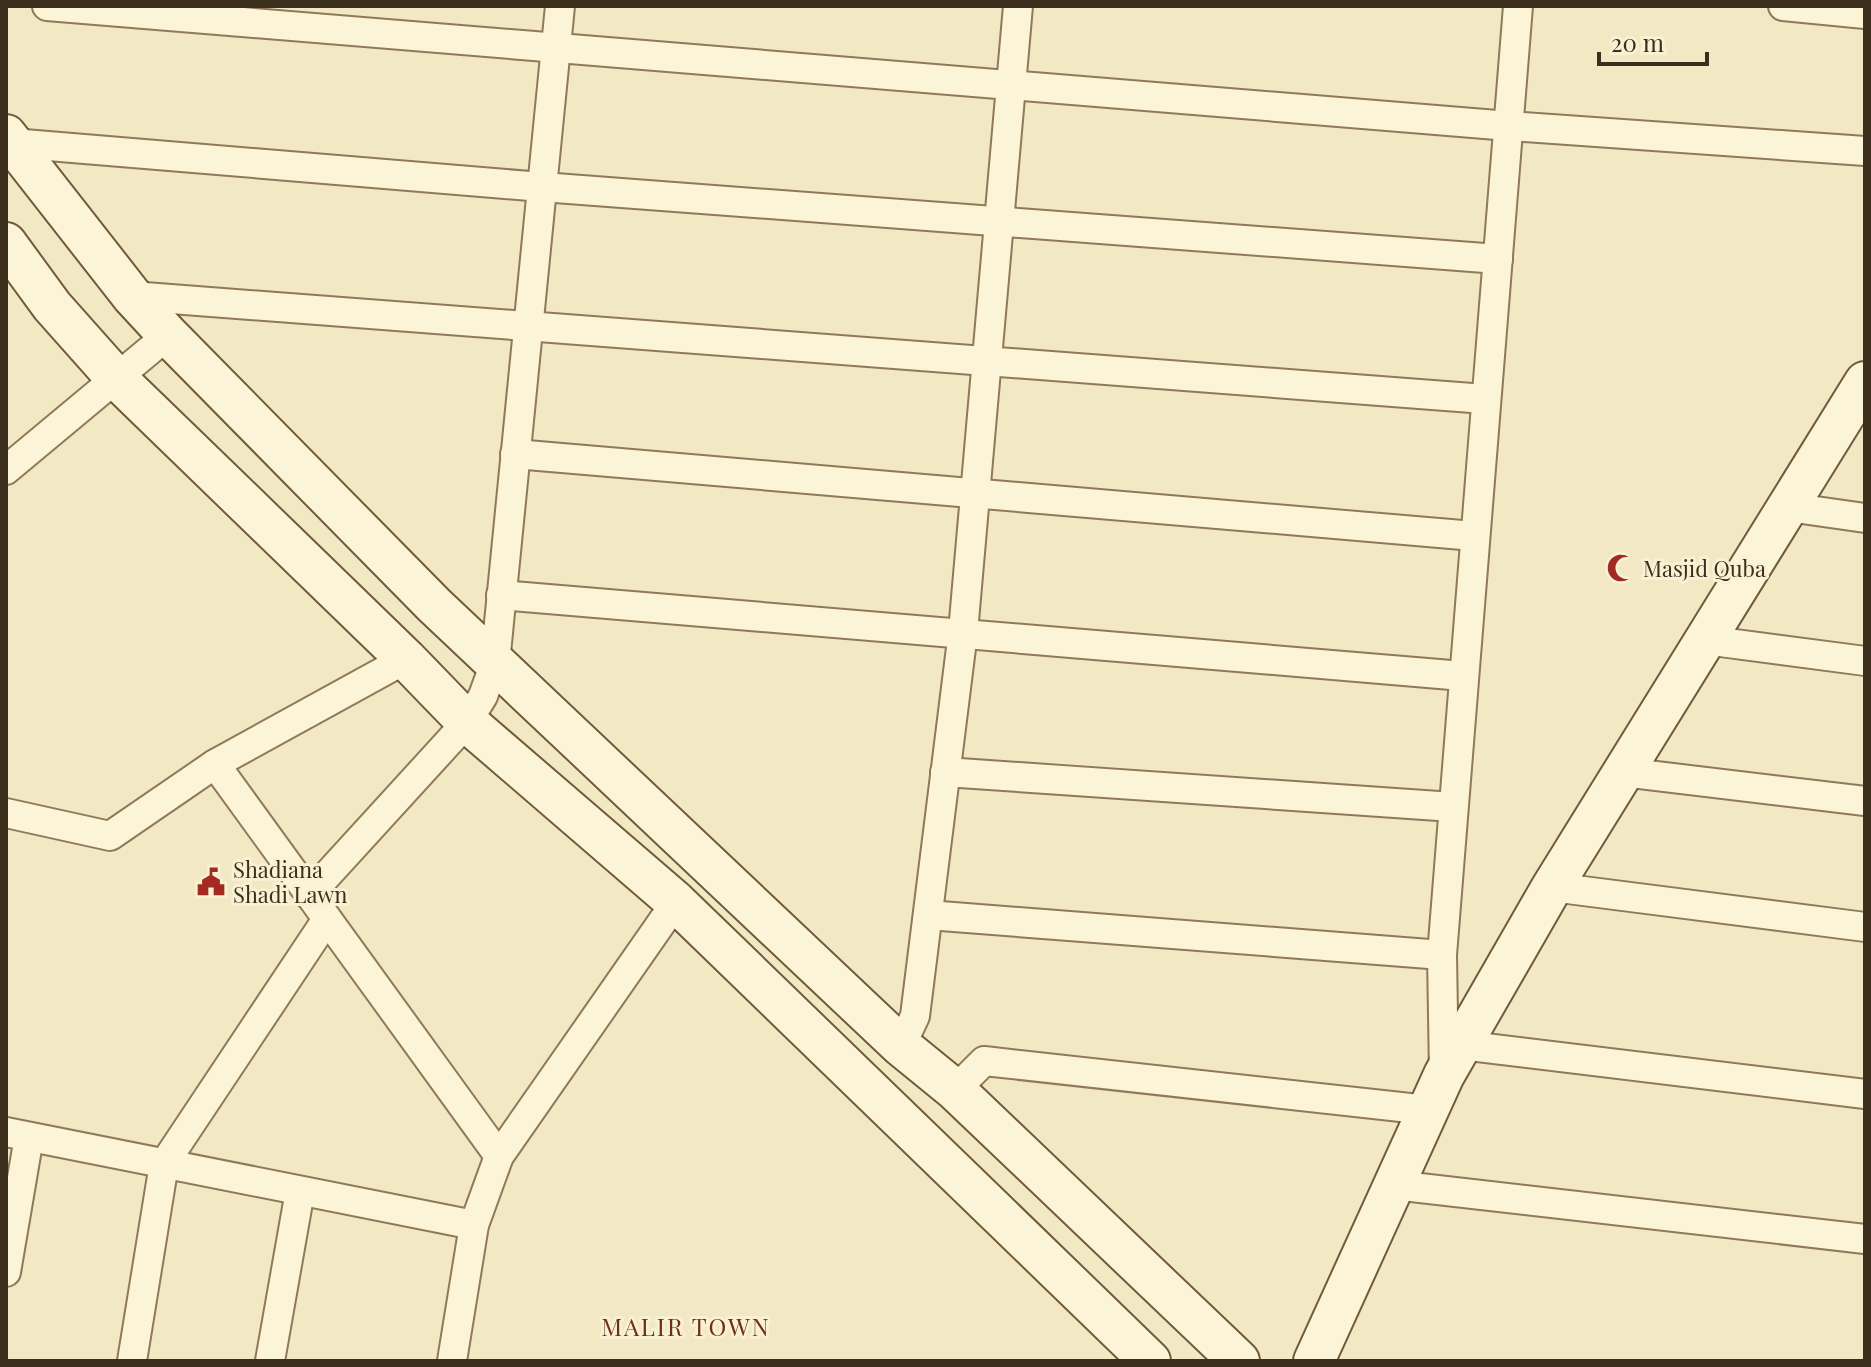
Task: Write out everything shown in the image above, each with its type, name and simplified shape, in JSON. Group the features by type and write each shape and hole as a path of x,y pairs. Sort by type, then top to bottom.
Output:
{"main road":[{"path":"9,139 132,296 168,335 495,663 901,1046 955,1090 1239,1361"},
{"path":"6,243 52,306 116,378 467,722 676,902 1150,1361"},
{"path":"1314,1361 1444,1077 1552,887 1865,383"}],"street":[{"path":"47,6 1509,126 1865,151"},
{"path":"309,895 467,722 483,696 495,663 560,6"},
{"path":"901,1046 915,1016 963,632 1018,6"},
{"path":"1444,1077 1442,955 1518,6"},
{"path":"1783,6 1865,14"},
{"path":"9,139 542,187 1498,259"},
{"path":"132,296 1485,399"},
{"path":"6,470 168,335"},
{"path":"515,454 1474,536"},
{"path":"1788,507 1865,518"},
{"path":"501,595 1463,676"},
{"path":"1705,640 1865,661"},
{"path":"6,813 110,836 215,764 406,659"},
{"path":"215,764 499,1156"},
{"path":"945,772 1453,807"},
{"path":"1623,772 1865,801"},
{"path":"1552,887 1865,927"},
{"path":"452,1361 474,1225 499,1156 676,902"},
{"path":"928,915 1442,955"},
{"path":"132,1361 164,1164 327,919"},
{"path":"955,1090 984,1061 1865,1094"},
{"path":"6,1272 18,1134 474,1225"},
{"path":"1394,1185 1865,1239"},
{"path":"270,1361 300,1191"}],"place":[{"name":"Masjid Quba","path":"1621,568"},
{"name":"Shadiana Shadi Lawn","path":"211,882"}],"district":[{"name":"MALIR TOWN","path":"686,1326"}]}
